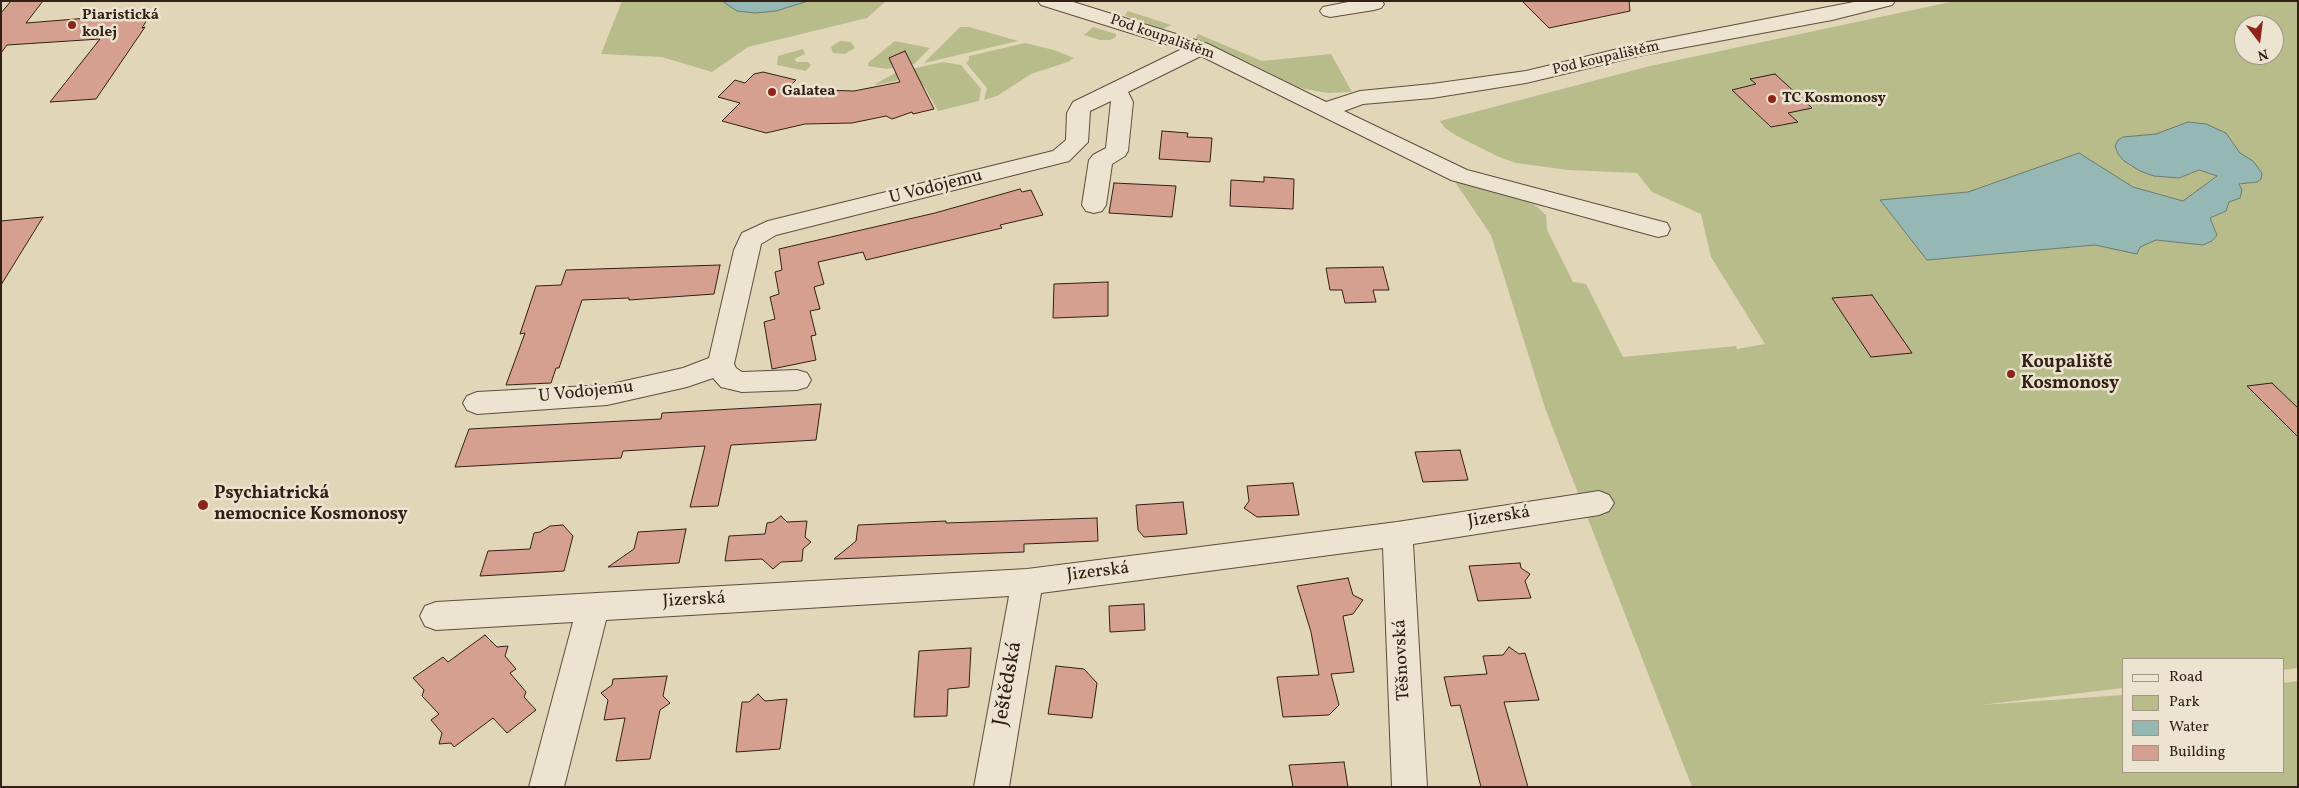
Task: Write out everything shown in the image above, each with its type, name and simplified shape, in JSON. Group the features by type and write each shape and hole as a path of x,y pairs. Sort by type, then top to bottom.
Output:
{"street":[{"name":"Pod koupalištěm","path":"1048,1 1201,48 1384,140 1459,175 1658,229"},
{"name":"Pod koupalištěm","path":"1326,110 1360,98 1432,91 1526,77 1649,48 1832,14 1885,1"},
{"path":"1322,8 1374,4"},
{"name":"U Vodojemu","path":"477,403 607,395 687,377 721,364 746,250 751,239 768,230 1062,156 1077,142 1078,113 1081,107 1201,48"},
{"path":"1094,205 1101,160 1117,151 1122,102 1116,89"},
{"path":"1360,98 1384,140"},
{"path":"721,364 724,373 731,380 742,382 797,380"},
{"name":"Jizerská","path":"436,616 1026,582 1397,534 1599,503"},
{"name":"Těšnovská","path":"1397,534 1410,787"},
{"name":"Ještědská","path":"991,787 1026,582"},
{"path":"546,787 593,607"}],"green space":[{"path":"622,1 886,1 867,18 748,47 712,72 662,57 601,54"},
{"path":"1955,1 2298,1 2298,668 2284,670 2284,658 2122,658 2122,688 1981,705 2122,695 2122,773 2284,773 2284,683 2298,681 2298,787 1692,787 1545,408 1491,235 1453,179 1516,196 1535,205 1546,215 1547,230 1573,282 1586,284 1623,357 1736,346 1737,349 1765,344 1711,257 1701,214 1652,192 1637,173 1568,170 1516,163 1499,157 1445,128 1440,121 1650,66"},
{"path":"1128,11 1171,25 1163,29 1126,16"},
{"path":"960,27 969,27 1018,41 924,63"},
{"path":"1093,27 1116,34 1116,37 1110,40 1100,40 1084,35"},
{"path":"1198,34 1262,61 1331,54 1352,92 1327,93 1300,88 1240,58 1195,39"},
{"path":"840,41 851,42 855,48 845,54 833,53 831,47"},
{"path":"895,41 930,48 914,64 887,69 868,66 869,62"},
{"path":"1025,43 1054,50 1074,58 1068,62 1031,74 997,96 984,100 987,88 966,63 969,60 969,56"},
{"path":"803,49 805,54 794,59 797,62 808,62 811,65 806,71 777,65 778,56"},
{"path":"943,62 961,65 981,89 979,101 938,111 924,86 916,88 900,80 875,84 897,72"}],"water":[{"path":"722,1 808,1 776,11 755,13 737,11"},
{"path":"2188,122 2206,124 2226,133 2240,153 2253,161 2262,173 2261,179 2257,182 2239,184 2242,190 2240,198 2229,202 2226,211 2210,218 2217,235 2212,241 2203,245 2156,240 2140,247 2137,254 2095,245 1927,260 1880,200 1968,192 2079,153 2133,187 2183,201 2217,176 2199,170 2179,178 2154,176 2140,171 2124,161 2118,154 2115,146 2118,140 2123,137 2156,134"}],"building":[{"path":"11,1 43,1 26,23 151,13 142,28 145,27 96,99 50,102 100,39 7,45 1,53 1,13"},
{"path":"1522,1 1629,1 1630,11 1549,28"},
{"path":"905,51 934,109 913,114 912,112 892,119 886,116 852,123 805,124 766,133 722,121 740,103 718,97 735,80 745,83 754,74 763,72 796,80 787,89 854,91 900,82 889,58"},
{"name":"TC Kosmonosy","path":"1775,74 1812,108 1788,113 1798,122 1771,127 1732,90 1756,84 1750,79"},
{"path":"1162,131 1188,133 1187,137 1212,138 1210,162 1159,159"},
{"path":"1264,177 1294,179 1293,209 1230,206 1231,180 1264,182"},
{"path":"1114,183 1176,186 1172,217 1109,213"},
{"path":"1020,189 1022,192 1031,190 1043,215 1000,225 1002,228 866,260 863,252 818,262 824,284 814,287 820,309 810,311 816,335 811,336 816,360 772,369 764,322 775,319 770,297 779,294 775,272 782,270 779,249 935,213"},
{"path":"43,217 1,285 1,221"},
{"path":"720,265 714,294 629,300 629,298 582,300 559,368 556,368 551,383 506,385 525,333 520,334 536,286 561,285 566,270"},
{"path":"1383,267 1389,290 1373,290 1376,302 1345,303 1342,290 1330,290 1326,268"},
{"path":"1108,282 1108,316 1053,318 1054,284"},
{"path":"1872,295 1912,353 1871,357 1832,298"},
{"path":"2272,383 2298,408 2298,437 2247,386"},
{"path":"821,404 816,440 731,445 718,506 690,507 705,446 623,451 621,458 455,467 469,429 661,419 662,413"},
{"path":"1460,450 1468,480 1423,482 1415,452"},
{"path":"1293,483 1299,515 1257,517 1244,508 1249,501 1247,486"},
{"path":"1183,502 1187,534 1144,537 1138,530 1136,505"},
{"path":"781,516 787,522 807,521 805,537 811,542 803,549 802,561 781,562 773,569 762,559 725,561 729,536 765,534 767,523 773,522"},
{"path":"1097,518 1098,541 1024,544 1024,552 834,559 856,541 858,525"},
{"path":"563,525 573,536 564,571 480,576 488,551 530,549 534,533 550,526"},
{"path":"686,529 679,563 608,567 634,549 638,532"},
{"path":"1520,563 1521,568 1530,574 1525,581 1531,598 1478,601 1469,566"},
{"path":"1348,578 1353,595 1363,600 1353,614 1343,616 1354,672 1331,674 1339,705 1329,715 1283,717 1277,677 1319,675 1311,632 1297,586"},
{"path":"1144,604 1145,630 1110,632 1109,606"},
{"path":"485,635 497,647 508,646 505,656 516,669 510,673 526,692 524,697 536,710 507,733 493,718 454,747 451,743 439,744 442,733 431,720 439,714 422,696 424,690 413,678 443,657 448,662"},
{"path":"1509,647 1519,654 1525,653 1539,700 1504,702 1528,787 1481,787 1460,705 1451,706 1444,677 1487,674 1483,656 1503,655"},
{"path":"971,648 969,687 948,689 947,716 914,717 919,651"},
{"path":"1056,666 1084,669 1097,683 1092,718 1048,714"},
{"path":"667,676 663,696 670,703 660,710 650,759 616,761 625,718 604,720 608,700 601,693 612,685 613,679"},
{"path":"758,694 765,701 787,699 780,749 736,752 742,702 749,702"},
{"path":"1344,762 1348,787 1293,787 1289,765"}],"place":[{"name":"Piaristická kolej","path":"72,25"},
{"name":"Galatea","path":"772,92"},
{"name":"TC Kosmonosy","path":"1772,99"},
{"name":"Koupaliště Kosmonosy","path":"2011,374"},
{"name":"Psychiatrická nemocnice Kosmonosy","path":"203,505"}]}
